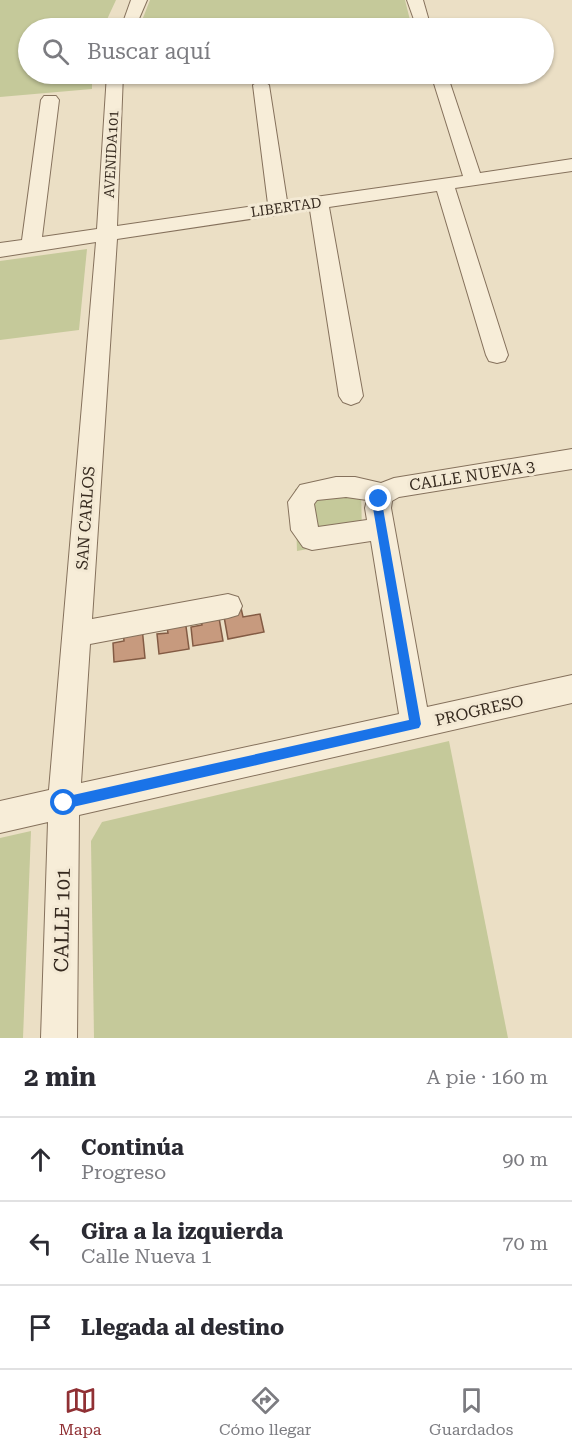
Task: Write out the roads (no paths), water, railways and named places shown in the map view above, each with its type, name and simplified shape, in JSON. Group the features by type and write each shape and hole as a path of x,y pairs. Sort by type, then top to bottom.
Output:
{"street":[{"path":"132,18 139,0"},
{"path":"415,0 421,18"},
{"name":"AVENIDA101","path":"106,234 115,84"},
{"path":"442,84 473,179"},
{"path":"261,86 278,208"},
{"path":"31,245 50,100"},
{"name":"LIBERTAD","path":"0,250 572,165"},
{"path":"444,184 497,355"},
{"path":"318,202 351,396"},
{"name":"SAN CARLOS","path":"64,803 106,234"},
{"name":"CALLE NUEVA 3","path":"381,495 394,488 572,459"},
{"path":"382,529 312,539 304,530 301,502 305,495 314,491 355,487 369,489 381,495 378,503 415,724"},
{"path":"77,634 228,606"},
{"name":"PROGRESO","path":"0,817 572,689"},
{"name":"CALLE 101","path":"59,1038 64,803"}]}
